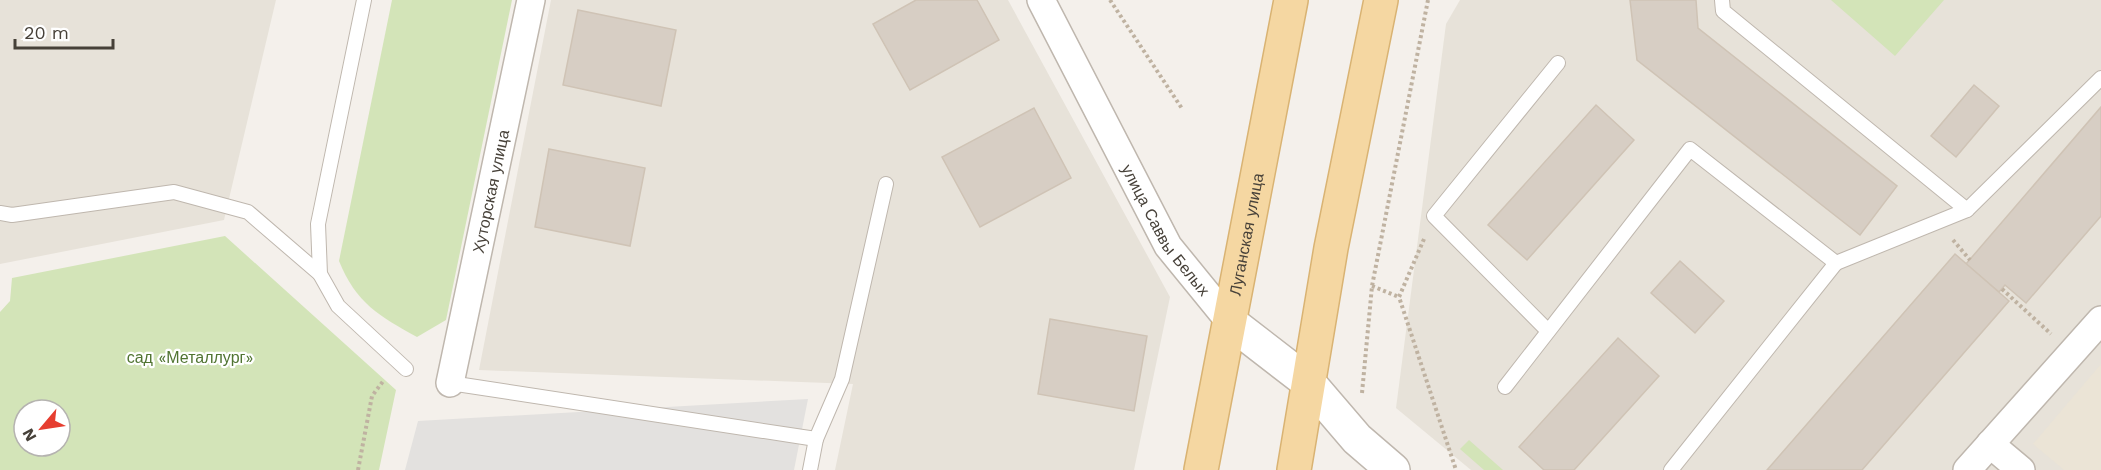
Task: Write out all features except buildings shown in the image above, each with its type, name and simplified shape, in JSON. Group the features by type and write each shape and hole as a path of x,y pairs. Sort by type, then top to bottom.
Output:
{"main road":[{"name":"Луганская улица","path":"1201,470 1291,0"},
{"path":"1294,470 1331,248 1381,0"}],"street":[{"name":"Хуторская улица","path":"450,383 531,0"},
{"name":"улица Саввы Белых","path":"1041,0 1168,246 1230,322 1309,383 1357,440 1393,470"},
{"path":"1967,470 2101,320"},
{"path":"1990,444 2021,470"}],"lane":[{"path":"320,274 318,224 364,0"},
{"path":"1722,0 1724,11 1967,210"},
{"path":"1548,331 1434,216 1558,63"},
{"path":"1671,470 1836,263 1967,210 2101,78"},
{"path":"1504,387 1690,149 1836,263"},
{"path":"810,470 816,439 842,379 886,184"},
{"path":"0,213 12,215 174,192 248,213 320,274 338,306 406,369"},
{"path":"450,383 816,439"}],"path":[{"path":"1110,0 1183,110"},
{"path":"1362,393 1371,286 1428,0"},
{"path":"1434,216 1400,297 1456,470"},
{"path":"1371,286 1400,297"},
{"path":"2002,289 2071,353"},
{"path":"358,470 372,396 384,379 406,369"}],"shaded area":[{"path":"0,0 276,0 224,220 0,264"},
{"path":"551,0 1008,0 1170,297 1134,470 835,470 853,384 479,370"},
{"path":"1460,0 2101,0 2101,470 1471,470 1396,408 1446,24"},
{"path":"2101,364 2101,470 2064,470 2033,444"},
{"path":"808,399 794,470 405,470 418,421"}],"green space":[{"path":"392,0 512,0 446,320 417,337 370,307 353,288 339,261"},
{"path":"1831,0 1944,0 1895,56"},
{"name":"сад «Металлург»","path":"225,236 396,390 379,470 0,470 0,312 10,301 12,278"},
{"path":"1469,440 1503,470 1484,470 1460,449"}]}
